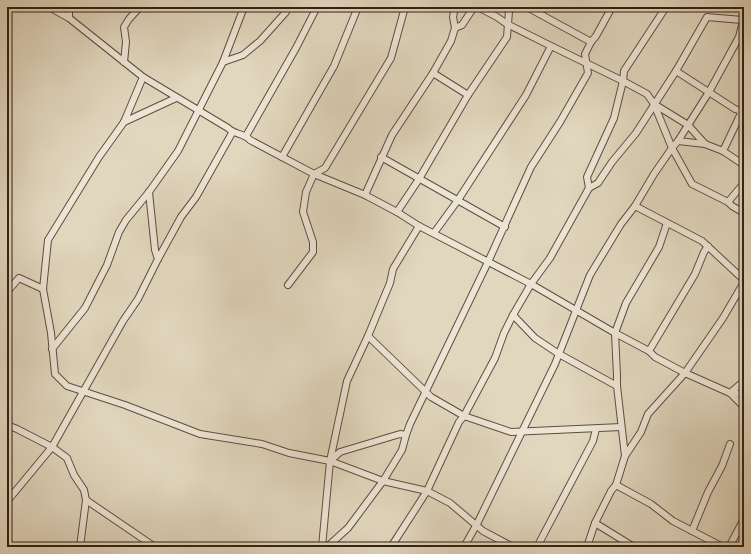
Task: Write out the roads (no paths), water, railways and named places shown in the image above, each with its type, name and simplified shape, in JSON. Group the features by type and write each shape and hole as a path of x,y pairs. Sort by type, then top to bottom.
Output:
{"street":[{"path":"49,7 69,18 143,77 199,112 228,128 232,133 246,136 250,140 314,174 365,195 419,226 531,284 615,333 650,351 655,357 685,373 730,393 744,394"},
{"path":"68,7 69,18"},
{"path":"124,62 126,42 124,27 140,7"},
{"path":"52,349 85,308 107,265 119,232 130,214 149,192 178,151 223,62 244,7"},
{"path":"223,62 243,55 260,41 286,12 288,7"},
{"path":"246,136 296,48 317,7"},
{"path":"282,157 334,66 358,7"},
{"path":"288,284 313,252 313,242 303,212 306,192 314,174 325,168 392,58 405,7"},
{"path":"365,195 392,135 433,73 451,41 455,28 453,17 455,7"},
{"path":"455,28 462,25 474,7"},
{"path":"478,7 497,16 507,24 550,46 587,62 647,94 654,104 672,148 692,184 728,202 744,213"},
{"path":"397,212 419,179 468,95 506,37 509,11 511,7"},
{"path":"527,7 591,42"},
{"path":"589,188 587,177 614,118 624,71 666,7"},
{"path":"327,547 348,528 383,481 402,450 406,435 426,391 505,226 531,167 560,122 588,73 585,54 596,36 608,8"},
{"path":"391,547 427,491 459,422 464,416 495,358 504,333 513,315 531,284 550,258 589,188 598,183 612,162 636,133 676,71 707,17 743,18 739,37 709,92 635,206 620,224 590,275 555,364 523,432 464,547"},
{"path":"434,233 458,200 526,95 550,46"},
{"path":"676,71 735,109 743,110 723,151"},
{"path":"433,73 468,95"},
{"path":"143,77 124,122 99,157 48,240 43,289 51,333 55,374 67,386 125,405 200,434 262,444 289,453 330,461 383,481 427,491 450,502 484,531 513,547"},
{"path":"124,122 176,98"},
{"path":"654,104 688,125 705,144"},
{"path":"8,500 52,447 123,321 138,299 181,217 196,197 232,133"},
{"path":"678,141 705,144 723,151 744,166"},
{"path":"381,157 505,226"},
{"path":"728,202 744,183"},
{"path":"149,192 155,250 158,259"},
{"path":"587,547 595,523 611,491 616,485 625,456 641,432 648,414 685,373 723,318 744,281 702,241 635,206"},
{"path":"625,456 617,386 618,376 615,333 626,303 659,247 667,223"},
{"path":"322,547 330,461 347,382 368,336 390,283 394,269 419,226"},
{"path":"650,351 696,274 704,252 708,246"},
{"path":"7,292 19,278 43,289"},
{"path":"513,315 535,338 558,354 617,386"},
{"path":"368,336 432,397 464,416 511,432 621,427"},
{"path":"730,393 744,381"},
{"path":"730,393 744,407"},
{"path":"7,425 52,447 67,458 74,475 84,490 86,500 80,547"},
{"path":"537,547 593,441 596,428"},
{"path":"330,461 340,452 400,434 406,435"},
{"path":"692,531 708,492 722,466 730,444"},
{"path":"616,485 651,504 673,521 723,547"},
{"path":"86,500 155,547"},
{"path":"729,547 744,519"},
{"path":"595,523 625,545 634,547"}]}
